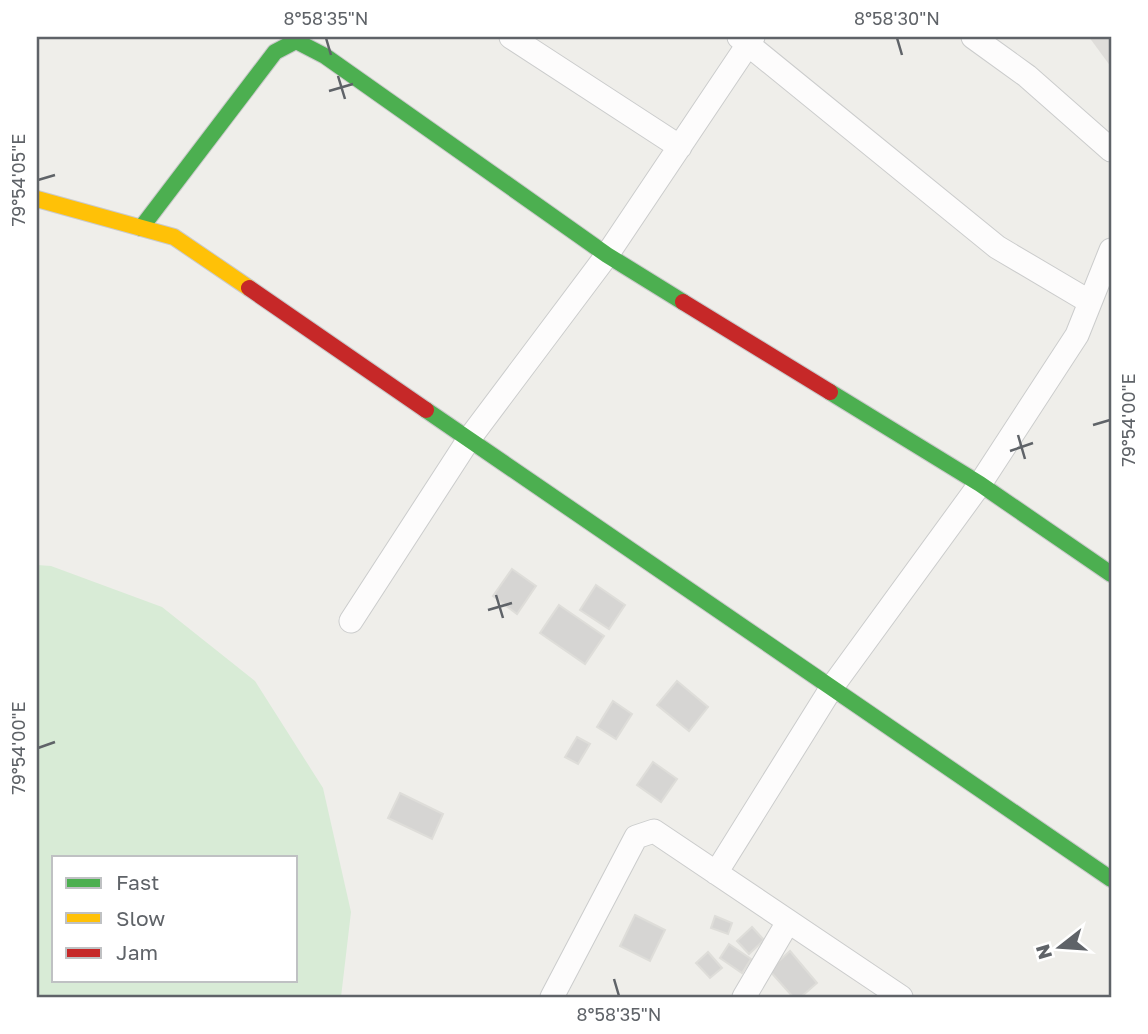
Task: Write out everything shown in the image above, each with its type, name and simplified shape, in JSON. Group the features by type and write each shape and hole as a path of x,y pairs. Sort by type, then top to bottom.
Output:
{"street":[{"path":"511,37 680,147"},
{"path":"972,37 1027,76 1111,150"},
{"path":"351,621 469,439 607,255 680,147 747,39 997,247 1090,302"},
{"path":"141,228 275,52 296,41 321,44 607,255 980,484 1111,574"},
{"path":"37,199 174,237 1111,879"},
{"path":"716,873 832,687 980,484 1077,335 1111,250"},
{"path":"552,997 636,836 654,831 901,997"},
{"path":"744,997 788,922"}],"shaded area":[{"path":"1089,37 1111,37 1111,67"}],"green space":[{"path":"37,565 51,566 162,607 255,681 323,788 351,912 341,997 37,997"}],"building":[{"path":"512,569 536,586 517,614 493,596"},
{"path":"596,585 625,605 609,629 580,610"},
{"path":"559,605 604,636 585,664 540,633"},
{"path":"677,681 708,707 689,731 657,705"},
{"path":"613,701 632,714 616,739 597,727"},
{"path":"577,737 590,744 578,764 565,757"},
{"path":"653,762 677,779 661,802 637,785"},
{"path":"400,793 443,814 432,839 388,818"},
{"path":"635,915 665,930 650,961 620,946"},
{"path":"715,916 732,923 728,934 711,928"},
{"path":"752,927 764,940 749,954 737,941"},
{"path":"729,944 751,959 742,973 720,958"},
{"path":"790,951 817,983 801,997 793,997 769,970"},
{"path":"708,952 722,968 710,978 696,963"}],"traffic: fast":[{"path":"141,228 275,52 296,41 325,56 607,255 683,302"},
{"path":"830,392 980,484 1111,574"},
{"path":"426,410 1111,879"}],"traffic: slow":[{"path":"37,199 174,237 249,288"}],"traffic: jam":[{"path":"249,288 426,410"},
{"path":"683,302 830,392"}]}
